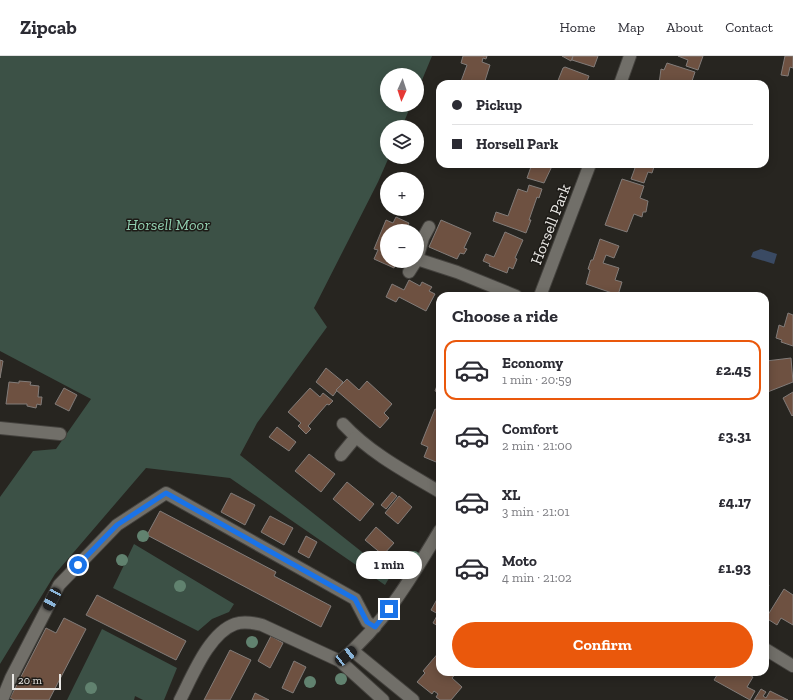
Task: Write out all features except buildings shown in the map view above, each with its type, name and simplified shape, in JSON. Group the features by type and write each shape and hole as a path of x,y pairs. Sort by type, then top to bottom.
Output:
{"street":[{"path":"621,80 630,56"},
{"name":"Horsell Park","path":"542,292 588,168"},
{"path":"424,233 429,227"},
{"path":"424,262 457,272 506,292"},
{"path":"409,272 412,268"},
{"path":"343,424 355,438 402,470 436,490"},
{"path":"0,428 60,434"},
{"path":"341,455 355,438"},
{"path":"2,700 11,678 59,585 117,525 166,493 355,599 367,622 375,627"},
{"path":"340,661 353,651 375,627 418,566 436,537"},
{"path":"180,700 209,647 229,627 237,624 250,623 262,625 340,661 383,700"},
{"path":"353,651 413,700"},
{"path":"769,651 793,666"}],"green space":[{"name":"Horsell Moor","path":"0,56 432,56 424,75 424,68 380,68 380,112 408,112 405,120 380,120 380,164 386,164 382,172 380,172 378,182 314,308 327,327 257,423 240,455 391,575 385,585 230,478 146,468 55,574 0,664 0,497 33,451 56,449 91,399 0,351"},
{"path":"134,544 234,604 229,612 212,619 198,631 113,588"},
{"path":"102,629 177,668 164,700 143,700 135,696 134,700 67,700"}],"water":[{"path":"761,249 777,254 774,264 751,257 753,252"}],"route":[{"path":"78,565 117,525 166,493 355,599 367,622 375,627 389,609"}]}
